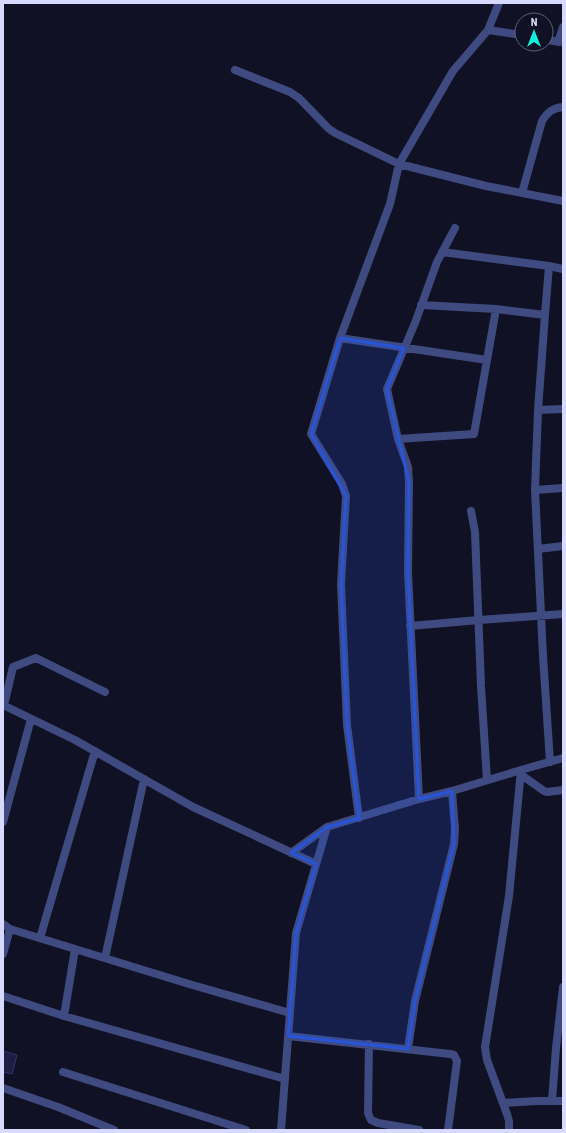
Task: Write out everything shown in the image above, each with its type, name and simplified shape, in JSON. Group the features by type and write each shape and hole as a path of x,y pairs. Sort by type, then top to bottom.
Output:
{"street":[{"path":"359,818 347,725 340,584 346,496 342,484 311,434 340,338 390,204 399,164 453,71 488,30 499,3"},
{"path":"561,42 563,27"},
{"path":"488,30 514,35"},
{"path":"235,70 290,92 299,98 329,129 335,133 399,164 486,186 563,201"},
{"path":"522,193 542,121 546,114 552,109 563,107"},
{"path":"419,799 408,572 408,467 398,439 387,389 437,262 455,228"},
{"path":"442,252 563,269"},
{"path":"549,266 538,410 535,490 550,762"},
{"path":"421,305 496,309 545,314"},
{"path":"398,439 474,434 496,309"},
{"path":"340,338 487,360"},
{"path":"538,410 563,409"},
{"path":"535,490 563,488"},
{"path":"471,511 475,532 481,686 487,780"},
{"path":"538,549 563,546"},
{"path":"410,626 563,614"},
{"path":"105,692 36,658 13,667 3,705 75,740 193,807 316,864"},
{"path":"3,822 31,719"},
{"path":"40,938 95,751"},
{"path":"291,853 326,828 419,799 521,772 563,758"},
{"path":"521,772 541,789 547,792 563,790"},
{"path":"509,1130 509,1121 487,1060 485,1047 509,896 521,772"},
{"path":"105,958 144,779"},
{"path":"408,1049 415,1000 454,844 455,829 452,791"},
{"path":"281,1130 296,933 326,828"},
{"path":"3,924 10,929 189,984 290,1012"},
{"path":"3,954 10,929"},
{"path":"64,1016 75,949"},
{"path":"552,1101 559,1048 563,988"},
{"path":"3,996 64,1016 285,1079"},
{"path":"288,1036 369,1044 454,1055 457,1061 448,1130"},
{"path":"369,1044 368,1112 371,1120 378,1123 419,1130"},
{"path":"63,1072 246,1130"},
{"path":"3,1088 58,1107 114,1130"},
{"path":"503,1103 563,1101"}],"highlighted area":[{"path":"340,338 404,348 387,389 409,482 408,572 419,799 452,791 454,844 415,1001 408,1049 288,1036 296,933 316,864 291,853 327,827 359,818 347,725 341,584 346,496 311,434"}],"building":[{"path":"3,1051 17,1055 12,1074 3,1072"}]}
